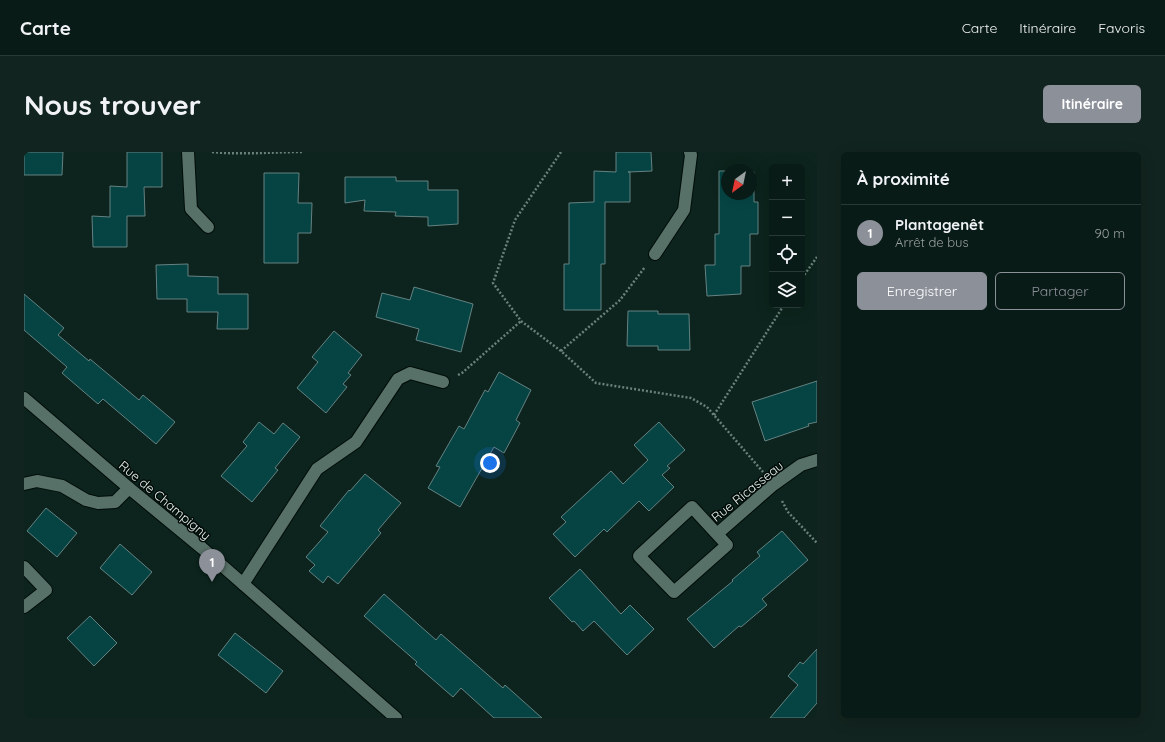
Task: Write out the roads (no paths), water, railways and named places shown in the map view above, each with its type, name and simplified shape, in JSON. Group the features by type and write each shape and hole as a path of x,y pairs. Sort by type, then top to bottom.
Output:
{"street":[{"path":"188,152 191,208 208,227"},
{"path":"655,254 684,210 691,155 690,152"},
{"path":"243,584 317,469 356,442 398,379 410,373 443,382"},
{"name":"Rue de Champigny","path":"24,398 243,584 396,718"},
{"name":"Rue Ricasseau","path":"717,534 773,485 801,465 817,460"},
{"path":"24,484 37,481 62,486 86,500 98,503 115,502 129,488"},
{"name":"Rue Ricasseau","path":"692,507 717,534 727,545 674,592 639,556 692,507"},
{"path":"24,567 46,590 24,607"}],"place":[{"name":"Plantagenêt","path":"212,582"}]}
